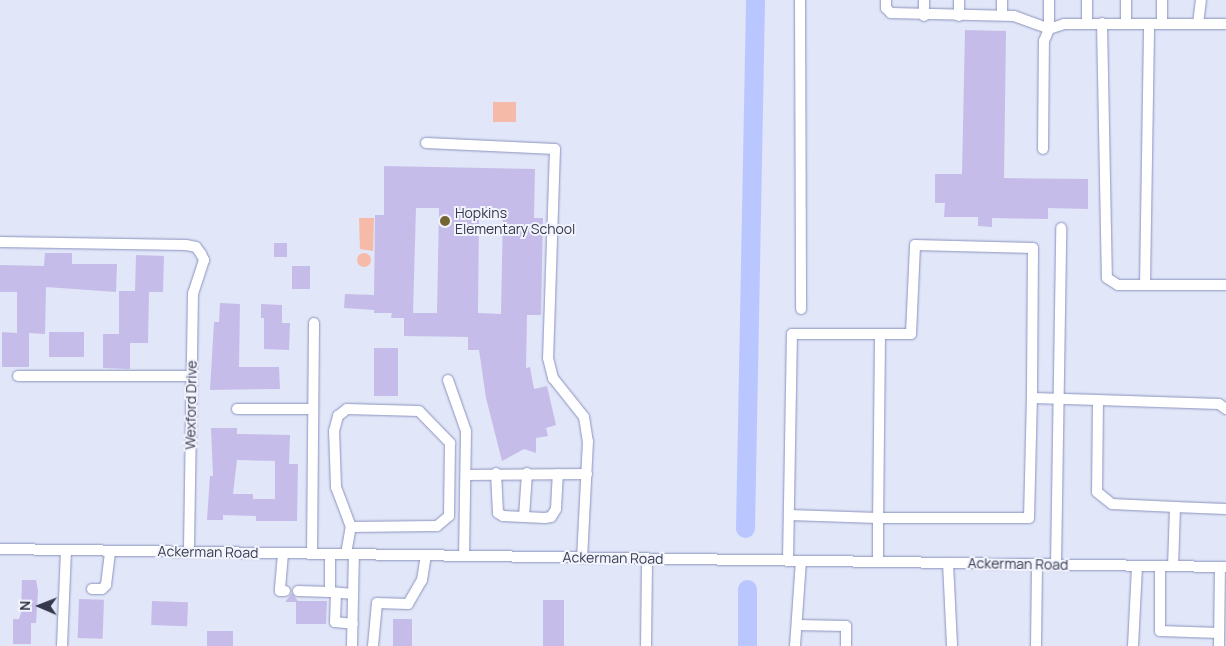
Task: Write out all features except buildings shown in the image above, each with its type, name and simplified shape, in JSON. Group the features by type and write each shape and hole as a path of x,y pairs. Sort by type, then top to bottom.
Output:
{"street":[{"path":"800,0 800,309"},
{"path":"886,0 886,8 891,13 924,16 1002,16 1027,19 1049,29 1064,24 1226,24"},
{"path":"924,0 924,16"},
{"path":"959,0 959,16"},
{"path":"1002,0 1002,16"},
{"path":"1043,149 1044,41 1049,29 1049,0"},
{"path":"1087,0 1087,24"},
{"path":"1126,0 1126,24"},
{"path":"1162,0 1162,24"},
{"path":"1198,24 1201,0"},
{"path":"1102,23 1107,278 1118,285 1226,285"},
{"path":"1144,285 1149,24"},
{"path":"426,143 555,149 549,369 584,417 588,441 582,558"},
{"path":"1056,565 1061,228"},
{"name":"Wexford Drive","path":"0,242 186,245 196,247 204,260 194,286 189,552"},
{"path":"788,560 792,334 880,336 912,334 915,245 1033,248 1029,518 878,518 789,515"},
{"path":"312,554 314,323"},
{"path":"878,562 880,336"},
{"path":"18,376 192,376"},
{"path":"448,380 466,431 464,556"},
{"path":"1032,398 1219,404 1226,409"},
{"path":"1098,400 1097,492 1112,504 1226,509"},
{"path":"237,410 313,409"},
{"path":"351,527 437,526 444,521 451,508 450,443 419,411 347,409 338,416 334,431 336,488 351,527 352,646"},
{"path":"466,475 496,473 587,474"},
{"path":"496,473 498,513 524,517 551,517 556,509 558,474"},
{"path":"524,517 527,474"},
{"path":"1174,507 1174,566"},
{"name":"Ackerman Road","path":"0,549 1223,567"},
{"path":"62,646 66,550"},
{"path":"92,589 102,589 106,585 110,551"},
{"path":"282,554 280,591 285,591"},
{"path":"330,554 335,622 353,624"},
{"path":"373,646 377,603 408,604 422,580 426,555"},
{"path":"646,646 647,559"},
{"path":"795,646 801,561"},
{"path":"948,563 952,646"},
{"path":"1036,646 1037,564"},
{"path":"1133,646 1137,566"},
{"path":"1160,566 1160,631 1219,633"},
{"path":"1219,646 1223,567"},
{"path":"298,591 353,594"},
{"path":"797,625 846,626 846,646"}],"shaded area":[{"path":"493,102 516,102 516,122 493,122"},
{"path":"359,218 374,218 373,251 360,249"},
{"path":"361,253 367,253 371,260 367,267 361,267 357,263 357,257"}],"waterway":[{"path":"745,528 755,0"},
{"path":"747,589 747,646"}],"place":[{"name":"Hopkins Elementary School","path":"445,221"}]}
